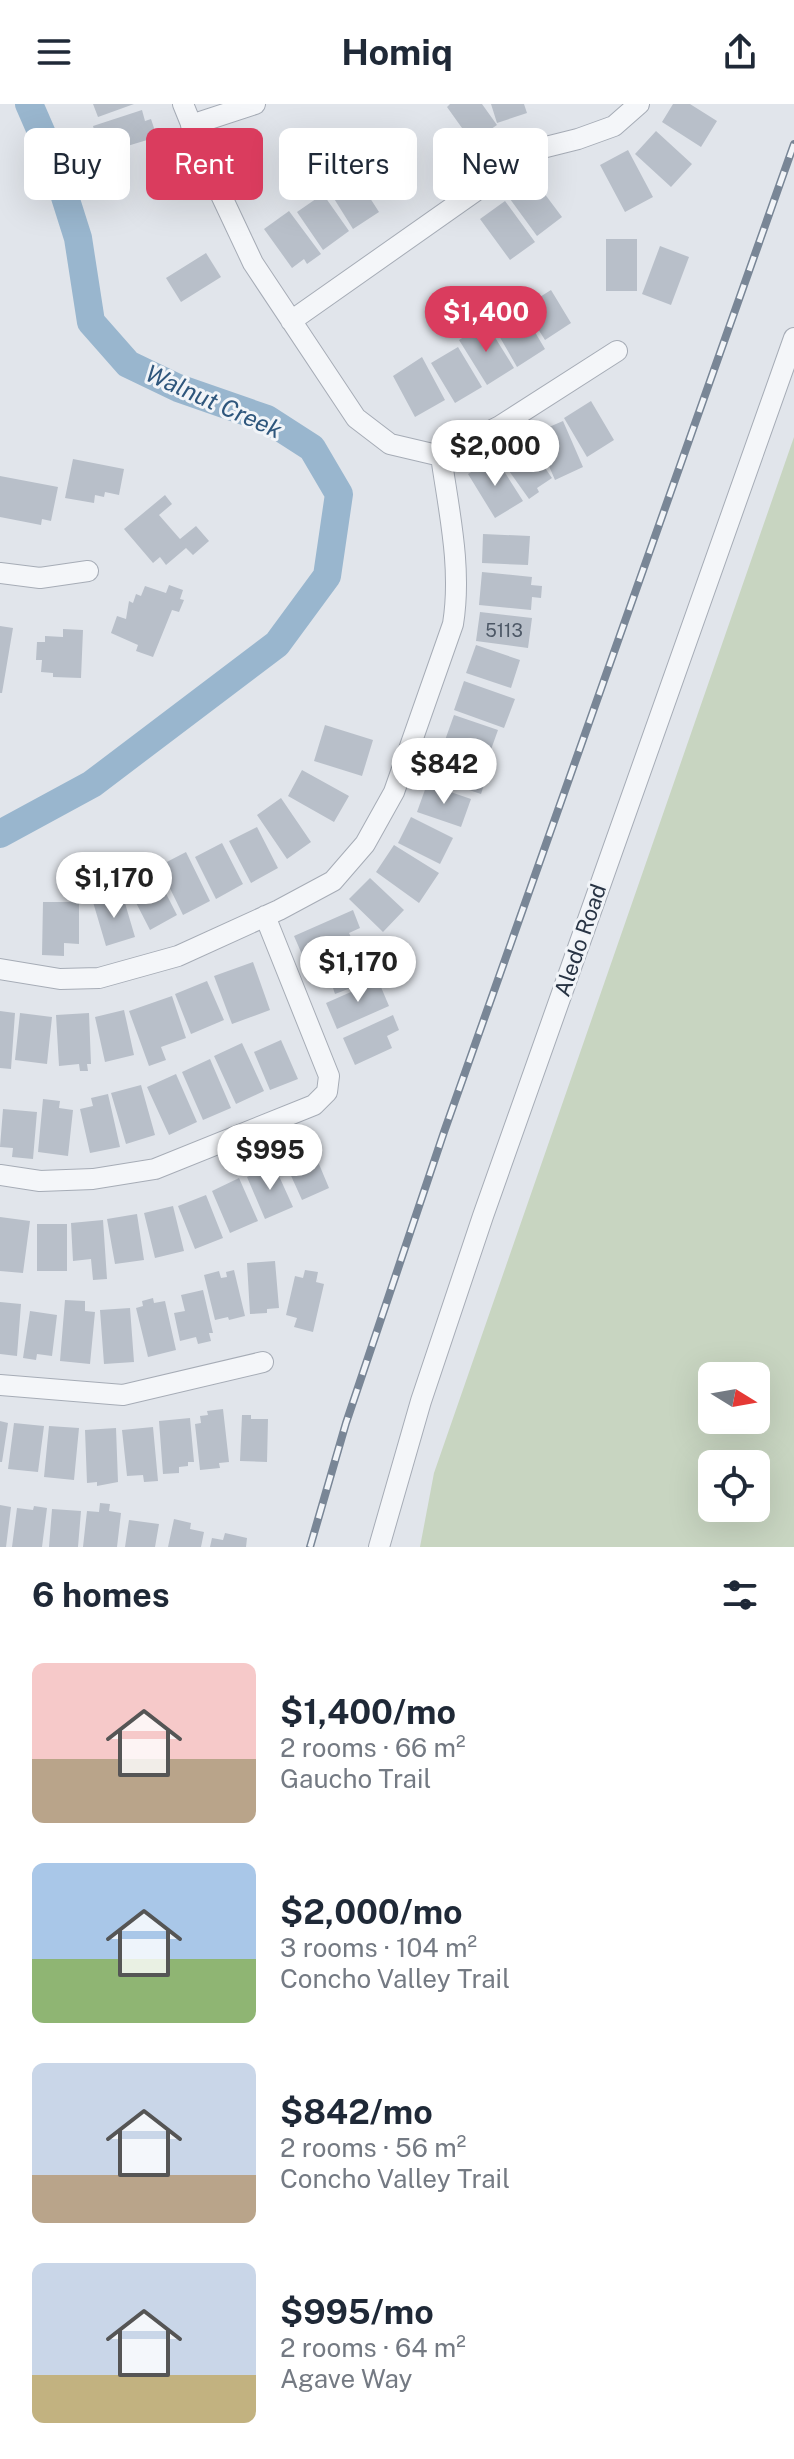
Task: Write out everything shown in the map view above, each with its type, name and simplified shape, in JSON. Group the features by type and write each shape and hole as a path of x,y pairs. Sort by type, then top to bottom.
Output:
{"street":[{"path":"183,104 253,263 356,418 390,444 441,456 500,426 617,351"},
{"path":"191,125 255,104"},
{"path":"291,321 534,150 614,126 639,104"},
{"name":"Aledo Road","path":"379,1547 421,1401 483,1216 794,338"},
{"path":"0,969 60,979 99,978 178,956 333,881 365,844 394,792 449,637 455,609 456,562 441,456"},
{"path":"0,573 40,578 88,571"},
{"path":"0,1175 53,1181 93,1179 155,1169 314,1105 327,1092 329,1076 265,916"},
{"path":"0,1385 123,1395 263,1362"}],"green space":[{"path":"794,437 794,1547 420,1547 434,1473"}],"building":[{"path":"93,104 134,104 98,117"},
{"path":"450,104 482,104 497,125 493,128 462,128 447,107"},
{"path":"491,104 524,104 527,113 497,123"},
{"path":"673,104 690,104 717,121 701,147 662,122"},
{"path":"142,110 145,121 151,119 154,128 146,128 146,140 130,145 130,128 93,126"},
{"path":"656,131 692,164 671,187 635,154"},
{"path":"628,150 653,197 625,212 600,165"},
{"path":"548,198 562,217 537,236 511,200"},
{"path":"314,200 327,200 349,231 323,250 297,212"},
{"path":"335,200 371,200 379,212 353,229"},
{"path":"505,201 535,242 510,260 480,219"},
{"path":"289,211 321,254 307,264 304,259 292,268 264,229"},
{"path":"606,239 637,239 637,291 606,291"},
{"path":"660,246 689,257 671,305 642,294"},
{"path":"206,253 221,277 181,302 166,278"},
{"path":"551,290 571,323 545,340 524,307"},
{"path":"520,307 545,349 517,367 494,327"},
{"path":"486,323 514,368 487,385 459,340"},
{"path":"458,347 482,387 455,403 431,363"},
{"path":"422,357 445,400 415,417 393,376"},
{"path":"591,401 614,440 587,457 564,418"},
{"path":"563,421 583,467 555,480 539,443 546,440 542,430"},
{"path":"525,439 552,478 537,488 539,492 529,499 499,457"},
{"path":"495,457 523,501 495,518 468,474"},
{"path":"73,459 124,469 119,495 105,492 104,497 95,495 94,503 65,498"},
{"path":"0,476 58,487 51,521 42,519 41,525 0,517"},
{"path":"165,495 172,504 159,515 180,539 196,526 209,541 193,555 186,548 166,565 160,557 153,563 124,529"},
{"path":"483,534 530,536 528,565 482,563"},
{"path":"482,572 532,577 531,585 542,586 541,598 532,597 531,610 479,605"},
{"path":"169,585 183,590 180,599 184,600 179,612 172,610 153,657 136,651 138,645 111,633 117,616 126,619 129,601 133,603 136,594 141,596 145,586 166,593"},
{"path":"480,612 532,618 528,648 476,641"},
{"path":"0,626 13,628 2,693 0,693"},
{"path":"63,629 83,630 81,678 53,677 53,673 41,672 42,660 36,660 37,642 45,642 45,636 63,637"},
{"path":"476,645 520,660 511,688 466,673"},
{"path":"464,681 515,699 504,728 454,710"},
{"path":"454,715 498,730 488,758 444,743"},
{"path":"325,725 373,740 362,776 314,761"},
{"path":"440,749 490,766 481,794 430,777"},
{"path":"302,770 349,796 334,822 288,796"},
{"path":"427,784 471,799 461,827 417,812"},
{"path":"281,798 311,842 287,859 257,815"},
{"path":"411,817 453,838 440,864 398,843"},
{"path":"257,827 278,868 251,883 229,841"},
{"path":"222,843 243,884 216,899 195,857"},
{"path":"394,845 439,873 419,903 376,872"},
{"path":"186,852 210,901 183,915 159,866"},
{"path":"156,874 177,915 150,930 129,889"},
{"path":"370,878 404,910 383,932 349,899"},
{"path":"122,893 135,937 106,946 93,902"},
{"path":"43,902 79,902 79,944 64,943 64,956 42,955"},
{"path":"353,910 360,928 349,933 355,945 307,966 294,936"},
{"path":"356,948 369,981 335,994 331,982 319,987 311,966"},
{"path":"253,962 270,1010 232,1024 214,976"},
{"path":"378,980 389,1006 337,1029 326,1003"},
{"path":"207,981 224,1020 191,1034 175,994"},
{"path":"172,996 186,1038 161,1047 166,1060 149,1066 129,1011"},
{"path":"124,1010 134,1055 105,1062 95,1017"},
{"path":"0,1011 15,1013 11,1069 0,1068"},
{"path":"20,1013 52,1017 47,1064 15,1060"},
{"path":"89,1013 91,1064 87,1064 88,1071 80,1071 79,1064 59,1066 56,1015"},
{"path":"393,1015 399,1030 387,1036 392,1048 355,1065 343,1038"},
{"path":"281,1040 298,1079 270,1090 254,1052"},
{"path":"242,1043 264,1091 236,1104 214,1056"},
{"path":"210,1059 231,1108 203,1120 182,1072"},
{"path":"176,1074 197,1122 169,1135 147,1087"},
{"path":"141,1085 155,1135 126,1144 111,1093"},
{"path":"108,1094 120,1147 90,1153 80,1109 93,1106 91,1098"},
{"path":"43,1099 60,1101 59,1108 73,1110 68,1156 38,1152"},
{"path":"3,1109 37,1112 33,1159 12,1157 13,1148 0,1147"},
{"path":"311,1145 329,1188 302,1200 283,1158"},
{"path":"274,1165 293,1207 265,1219 247,1177"},
{"path":"239,1178 258,1221 230,1233 212,1191"},
{"path":"206,1195 223,1238 195,1249 178,1206"},
{"path":"173,1206 184,1251 155,1258 144,1213"},
{"path":"137,1214 144,1260 115,1264 107,1219"},
{"path":"0,1217 30,1221 23,1273 0,1271"},
{"path":"103,1220 107,1279 93,1280 91,1259 73,1261 71,1223"},
{"path":"37,1224 67,1224 67,1271 37,1271"},
{"path":"275,1261 279,1308 267,1309 267,1313 250,1314 247,1263"},
{"path":"234,1270 245,1316 215,1320 204,1275 219,1271 221,1278 227,1277 226,1272"},
{"path":"305,1270 318,1272 316,1282 324,1284 313,1332 294,1327 297,1318 286,1315 295,1276 303,1278"},
{"path":"203,1290 213,1333 209,1333 211,1341 198,1344 196,1337 180,1341 174,1313 185,1311 181,1295"},
{"path":"153,1298 154,1303 165,1301 176,1350 148,1357 136,1308 143,1306 142,1301"},
{"path":"65,1300 85,1301 85,1311 95,1312 90,1364 60,1361"},
{"path":"0,1302 21,1304 17,1356 0,1354"},
{"path":"130,1308 134,1362 104,1364 100,1310"},
{"path":"30,1311 57,1315 52,1356 37,1354 36,1360 23,1358"},
{"path":"223,1409 229,1462 219,1463 220,1468 200,1470 195,1424 201,1423 200,1416 208,1415 207,1411"},
{"path":"242,1415 251,1415 251,1419 268,1419 267,1462 240,1461"},
{"path":"190,1418 194,1462 179,1467 179,1473 163,1474 159,1421"},
{"path":"0,1421 8,1423 2,1462 0,1462"},
{"path":"14,1423 44,1426 38,1472 8,1469"},
{"path":"49,1426 79,1428 74,1480 44,1477"},
{"path":"153,1427 158,1481 144,1482 143,1475 127,1476 122,1430"},
{"path":"116,1428 118,1482 97,1486 97,1482 87,1483 85,1430"},
{"path":"100,1503 110,1504 109,1511 121,1513 117,1547 83,1547 87,1511 99,1512"},
{"path":"0,1505 11,1507 6,1547 0,1547"},
{"path":"34,1506 47,1508 42,1547 12,1547 17,1508 33,1510"},
{"path":"52,1509 81,1511 78,1547 49,1547"},
{"path":"174,1519 191,1523 190,1529 204,1532 201,1547 168,1547"},
{"path":"129,1520 159,1524 155,1547 125,1547"},
{"path":"225,1533 247,1538 246,1547 210,1547 212,1538 223,1540"}],"waterway":[{"name":"Walnut Creek","path":"0,834 92,784 277,644 327,576 339,494 312,448 267,419 178,388 128,364 91,322 78,238 53,159 29,104"}],"railway":[{"path":"310,1547 346,1423 444,1132 794,144"}]}
